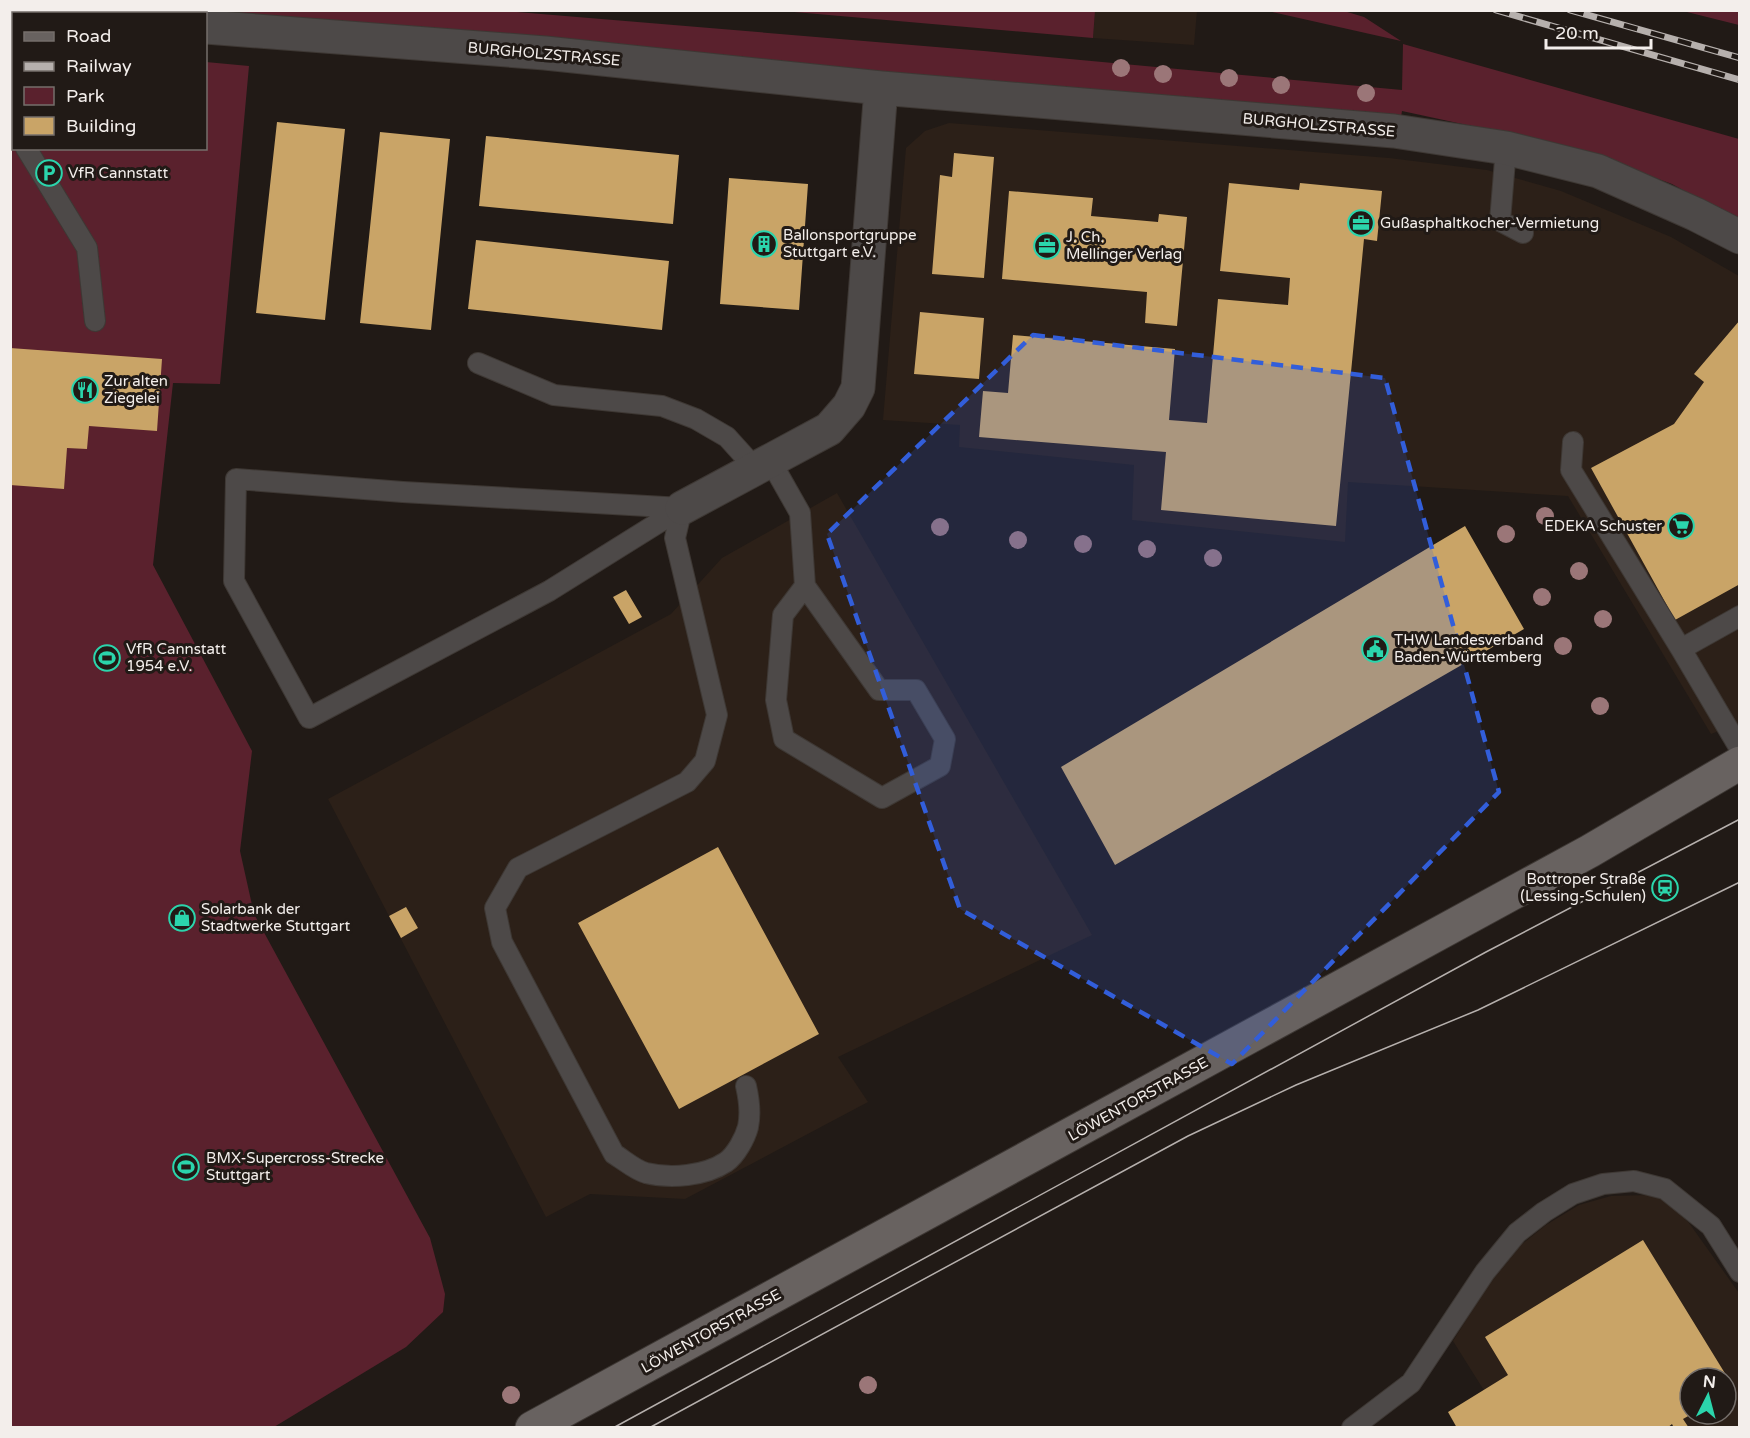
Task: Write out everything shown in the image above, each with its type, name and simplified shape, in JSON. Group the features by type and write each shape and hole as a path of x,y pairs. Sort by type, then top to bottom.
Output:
{"main road":[{"name":"LÖWENTORSTRASSE","path":"532,1428 1590,851 1740,763"}],"street":[{"name":"BURGHOLZSTRASSE","path":"207,27 545,52 881,88 1394,131 1506,148 1598,171 1695,214 1740,237"},
{"path":"682,508 829,429 849,406 858,388 881,88"}],"lane":[{"path":"1506,148 1500,221 1523,233"},
{"path":"27,150 87,248 95,321"},
{"path":"478,363 554,395 662,406 696,419 727,436 762,464 800,513 805,586 879,690 916,690 945,739 940,766 882,798 784,739 776,700 783,615 805,586"},
{"path":"1573,442 1571,470 1740,749"},
{"path":"236,479 403,492 682,508 549,591 309,717 234,582 236,479"},
{"path":"682,508 675,538 717,715 705,761 687,782 518,868 495,908 502,942 614,1154 644,1173 680,1176 703,1171 727,1161 748,1128 750,1106 746,1086"},
{"path":"1681,649 1740,616"},
{"path":"1352,1428 1411,1383 1485,1272 1517,1233 1544,1212 1573,1194 1603,1184 1634,1181 1665,1189 1711,1226 1740,1272"}],"highlighted area":[{"path":"1033,335 1385,378 1499,792 1232,1064 960,909 827,534"}],"shaded area":[{"path":"1095,11 1197,11 1194,45 1093,38"},
{"path":"949,123 1389,158 1487,170 1561,191 1671,237 1739,276 1739,723 1711,734 1568,496 1348,482 1345,542 1132,520 1134,465 959,447 960,425 883,420 906,148 925,131"},
{"path":"837,493 1092,935 838,1057 868,1102 685,1199 590,1194 546,1217 328,799 671,614 722,558"},
{"path":"1650,1195 1668,1202 1689,1223 1739,1293 1739,1427 1674,1428 1672,1424 1667,1428 1507,1427 1453,1341 1486,1288 1522,1244 1546,1225 1579,1205 1611,1196"}],"green space":[{"path":"1095,10 1093,38 783,11"},
{"path":"152,11 506,11 984,51 1402,90 1403,44 1739,139 1739,221 1672,184 1574,148 1402,111 1401,117 207,14 207,12"},
{"path":"1268,11 1344,11 1364,17 1401,41"},
{"path":"1683,11 1739,11 1739,25"},
{"name":"VfR Cannstatt 1954 e.V.","path":"10,43 12,43 12,150 207,150 207,62 249,66 220,384 173,383 153,565 252,751 240,851 254,914 430,1238 445,1294 443,1312 406,1347 274,1427 11,1427"}],"building":[{"path":"277,122 345,129 325,320 256,313"},
{"path":"380,132 450,139 431,330 360,323"},
{"path":"486,136 679,155 673,224 479,206"},
{"path":"954,153 994,157 984,278 932,274 940,175 952,177"},
{"name":"Ballonsportgruppe Stuttgart e.V.","path":"729,178 808,184 799,310 720,304"},
{"path":"1229,183 1299,190 1300,183 1382,191 1377,241 1364,239 1336,526 1161,510 1166,452 979,437 983,391 1008,393 1013,335 1175,349 1169,420 1207,423 1218,299 1288,305 1290,278 1220,271"},
{"path":"1009,191 1093,198 1091,216 1158,222 1159,214 1187,217 1177,326 1145,323 1147,292 1002,279"},
{"path":"476,240 669,261 662,330 468,309"},
{"path":"920,312 984,318 979,379 914,374"},
{"name":"EDEKA Schuster","path":"1740,320 1740,584 1675,620 1591,468 1674,424 1704,382 1694,374"},
{"name":"Zur alten Ziegelei","path":"10,348 162,359 157,431 89,426 87,449 67,448 64,489 10,485"},
{"path":"1465,526 1524,629 1115,865 1061,767"},
{"path":"626,590 642,617 629,624 613,597"},
{"path":"718,847 819,1034 679,1109 578,923"},
{"path":"406,907 418,928 401,938 389,916"},
{"path":"1643,1240 1720,1366 1678,1366 1678,1426 1689,1428 1674,1428 1672,1424 1667,1428 1457,1428 1448,1412 1508,1375 1485,1337"}],"tram line":[{"path":"613,1428 1486,952 1740,819"},
{"path":"649,1428 1188,1136 1296,1085 1478,1010 1740,882"}],"railway":[{"path":"1496,10 1740,80"},
{"path":"1570,10 1740,58"}],"place":[{"name":"VfR Cannstatt","path":"49,173"},
{"name":"Gußasphaltkocher-Vermietung","path":"1361,223"},
{"name":"Ballonsportgruppe Stuttgart e.V.","path":"764,244"},
{"name":"J. Ch. Mellinger Verlag","path":"1047,246"},
{"name":"Zur alten Ziegelei","path":"85,390"},
{"name":"EDEKA Schuster","path":"1681,526"},
{"name":"THW Landesverband Baden-Württemberg","path":"1375,649"},
{"name":"VfR Cannstatt 1954 e.V.","path":"107,658"},
{"name":"Bottroper Straße (Lessing-Schulen)","path":"1665,888"},
{"name":"Solarbank der Stadtwerke Stuttgart","path":"182,918"},
{"name":"BMX-Supercross-Strecke Stuttgart","path":"186,1167"}]}
